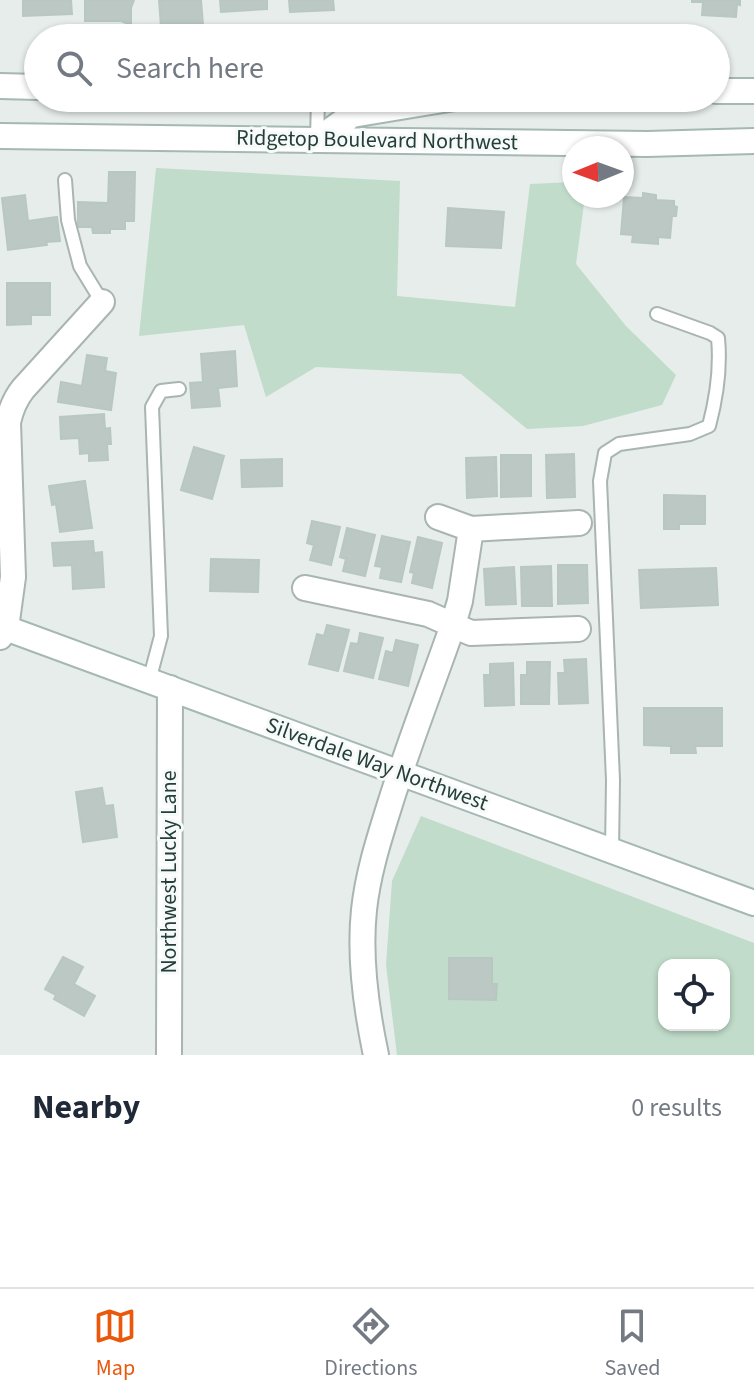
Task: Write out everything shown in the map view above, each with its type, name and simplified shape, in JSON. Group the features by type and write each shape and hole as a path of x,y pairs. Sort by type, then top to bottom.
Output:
{"main road":[{"path":"0,86 24,87"},
{"path":"730,91 754,91"},
{"path":"317,140 352,115 370,112"},
{"name":"Ridgetop Boulevard Northwest","path":"0,136 647,144 754,141"},
{"path":"2,630 13,577 8,422 11,409 23,389 102,302"},
{"path":"438,517 471,529 579,523"},
{"path":"376,1055 368,1017 363,956 363,912 371,865 400,772 453,625 460,601 471,529"},
{"path":"305,588 428,614 471,633 578,629"},
{"name":"Silverdale Way Northwest","path":"2,630 160,684 754,903"},
{"name":"Northwest Lucky Lane","path":"160,684 169,1055"}],"lane":[{"path":"317,140 318,112"},
{"path":"65,180 68,220 80,266 102,302"},
{"path":"612,851 613,780 600,481 605,453 619,444 690,434 709,426 717,396 720,361 718,338 657,314"},
{"path":"160,684 152,407 161,391 179,389"}],"green space":[{"path":"156,168 400,181 397,296 515,307 530,184 562,183 562,208 583,208 576,264 626,326 676,375 662,405 583,426 527,429 461,374 316,367 266,397 244,325 139,336"},
{"path":"421,816 754,943 754,1055 397,1055 386,965 392,881"}],"building":[{"path":"23,0 71,0 72,14 23,16"},
{"path":"85,0 134,0 131,24 85,21"},
{"path":"159,0 201,0 203,24 161,24"},
{"path":"220,0 267,0 267,9 221,12"},
{"path":"289,0 333,0 334,10 290,12"},
{"path":"692,0 740,0 740,5 737,4 736,17 702,15 703,2"},
{"path":"109,172 135,172 134,221 125,221 125,229 110,229 110,233 93,233 92,227 78,227 78,202 108,203"},
{"path":"643,193 656,195 656,200 674,201 677,207 676,216 672,216 670,238 658,237 658,244 632,242 633,235 621,234 623,208 634,208 634,198 643,198"},
{"path":"25,195 28,221 57,217 60,241 8,250 2,198"},
{"path":"448,208 504,212 501,248 446,246"},
{"path":"7,283 50,283 50,315 31,315 31,324 7,325"},
{"path":"235,351 237,386 218,388 220,406 192,408 190,383 203,382 201,354"},
{"path":"87,355 107,358 105,371 116,373 111,410 58,402 61,382 82,386"},
{"path":"104,414 105,429 110,428 108,460 89,461 89,453 80,454 79,438 61,439 60,417"},
{"path":"194,447 224,456 212,499 181,490"},
{"path":"574,454 575,497 547,498 546,455"},
{"path":"501,455 531,455 531,496 501,497"},
{"path":"496,457 497,496 467,498 466,458"},
{"path":"282,459 282,486 242,487 241,460"},
{"path":"85,481 92,528 60,532 56,504 52,505 49,486"},
{"path":"664,495 705,496 705,524 679,524 679,529 664,529"},
{"path":"312,521 340,527 331,565 310,560 314,545 307,543"},
{"path":"347,528 375,535 365,576 343,571 346,559 340,557"},
{"path":"382,536 410,542 401,582 380,578 382,567 375,566"},
{"path":"418,537 442,543 432,588 412,583 414,573 410,572"},
{"path":"93,541 94,553 102,552 104,587 73,589 72,565 54,566 52,543"},
{"path":"211,559 259,560 258,592 210,591"},
{"path":"558,565 587,565 588,603 558,604"},
{"path":"551,566 552,606 522,606 521,567"},
{"path":"514,567 516,604 486,605 484,569"},
{"path":"716,568 718,605 641,608 639,570"},
{"path":"327,625 349,630 338,671 309,664 317,634 324,636"},
{"path":"360,633 383,638 373,678 344,671 351,643 358,644"},
{"path":"396,640 418,645 408,686 379,679 386,651 393,653"},
{"path":"586,659 588,703 559,704 558,673 565,673 564,660"},
{"path":"527,662 550,662 549,704 521,704 521,675 527,675"},
{"path":"513,663 514,705 485,706 484,675 490,675 490,664"},
{"path":"644,708 722,708 722,746 695,746 696,753 671,753 671,746 644,745"},
{"path":"102,788 105,806 113,805 117,837 83,842 76,792"},
{"path":"63,957 83,967 74,984 95,996 84,1016 54,999 56,995 45,989"},
{"path":"449,958 492,958 492,984 497,984 496,1000 449,999"}]}
